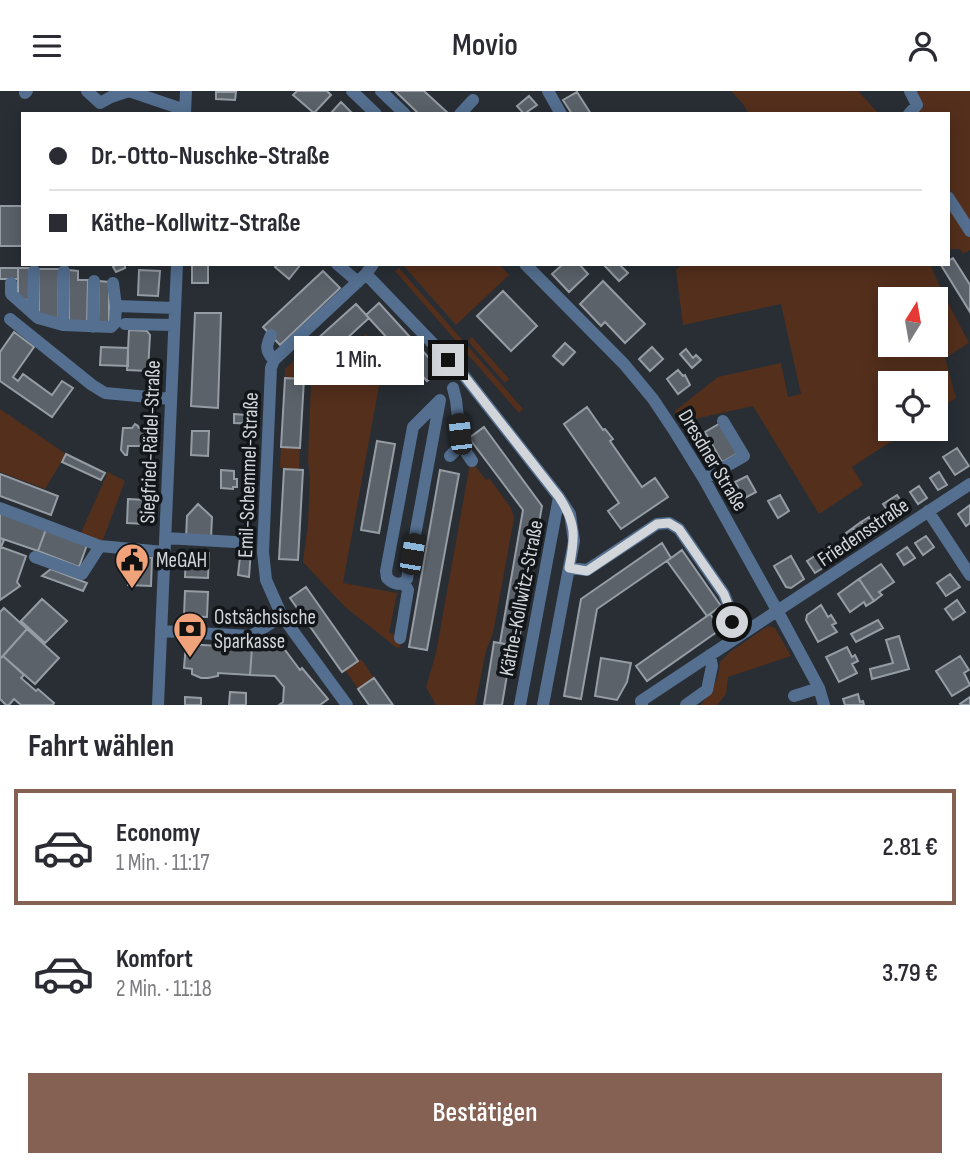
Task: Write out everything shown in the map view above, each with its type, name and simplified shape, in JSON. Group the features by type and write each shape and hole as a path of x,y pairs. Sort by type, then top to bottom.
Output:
{"street":[{"path":"87,91 100,103 129,91 185,112 186,91"},
{"path":"352,91 374,112"},
{"path":"381,91 403,112"},
{"path":"548,91 560,112"},
{"path":"910,91 917,105 911,112"},
{"path":"462,112 473,100"},
{"path":"950,200 970,231"},
{"name":"Siegfried-Rädel-Straße","path":"158,705 177,266"},
{"name":"Käthe-Kollwitz-Straße","path":"343,266 365,273 465,377 570,514 575,541 543,705"},
{"name":"Dresdner Straße","path":"527,266 624,364 653,399 704,479 819,688 824,705"},
{"path":"33,313 34,271"},
{"path":"64,271 64,325"},
{"path":"274,360 365,273"},
{"path":"93,327 94,282"},
{"path":"11,283 11,293 38,318 64,325 93,327 111,327 115,323 113,283"},
{"path":"116,306 175,308"},
{"path":"10,319 105,393 171,399"},
{"path":"125,324 174,325"},
{"name":"Emil-Schemmel-Straße","path":"271,335 267,345 268,354 274,360 271,368 263,552 266,580 282,616 343,704"},
{"path":"404,583 391,582 386,571 413,427 465,377"},
{"path":"453,388 461,445 472,461"},
{"path":"404,583 407,579 440,400"},
{"path":"704,479 744,456 723,421"},
{"path":"450,456 461,445"},
{"name":"Friedensstraße","path":"642,703 710,655 970,484"},
{"name":"Käthe-Kollwitz-Straße","path":"520,705 559,497"},
{"path":"0,508 100,546 235,542"},
{"path":"928,512 970,575"},
{"path":"569,568 587,571 657,524 669,523 679,529 724,594 729,607 733,640"},
{"path":"35,557 82,574 100,546"},
{"path":"400,638 408,590 404,583"},
{"path":"161,631 251,636 282,616"},
{"path":"685,705 707,690 712,666 710,655"},
{"path":"794,696 819,688"}],"shaded area":[{"path":"731,91 858,91 877,112 748,112"},
{"path":"915,91 970,91 970,221 950,190 950,112 918,112 924,107"},
{"path":"950,204 970,236 970,250 963,254 960,249 950,249"},
{"path":"404,266 501,266 509,275 456,325"},
{"path":"681,266 931,266 940,287 878,287 878,357 947,357 956,398 948,403 948,371 878,371 878,441 892,441 852,467 863,485 819,514 753,406 681,422 675,411 718,377 781,363 788,397 801,394 781,304 683,325 676,270"},
{"path":"399,268 523,409 519,413 395,271"},
{"path":"948,302 969,343 948,356"},
{"path":"366,334 390,365 381,375 343,583 397,593 389,633 397,635 402,642 397,648 345,607 303,562 310,480 308,459 311,383"},
{"path":"472,337 509,379 505,383 468,341"},
{"path":"306,349 319,364 304,379 285,378 285,369"},
{"path":"0,409 66,454 45,489 0,472"},
{"path":"281,447 300,448 299,469 280,468"},
{"path":"470,464 476,467 486,480 489,478 511,508 514,518 493,633 486,651 475,705 436,705 426,687 436,653"},
{"path":"108,472 125,481 102,542 80,535"},
{"path":"768,626 775,628 791,656 728,677 726,694 717,705 701,705 714,685 720,662"},
{"path":"361,659 374,678 358,689 345,670"}],"building":[{"path":"297,91 327,91 331,95 313,112 293,95"},
{"path":"395,91 424,91 447,112 417,112"},
{"path":"216,92 236,92 235,100 216,99"},
{"path":"577,92 590,112 571,112 563,100"},
{"path":"529,96 537,105 527,112 522,112 517,106"},
{"path":"341,102 351,112 332,112"},
{"path":"0,206 21,206 21,246 0,246"},
{"path":"953,258 970,285 970,312 942,266 950,266 950,260"},
{"path":"125,266 125,268 116,272 113,267"},
{"path":"192,266 208,266 208,283 192,283"},
{"path":"276,266 299,266 289,279"},
{"path":"561,266 581,266 588,274 569,292 552,274"},
{"path":"605,266 621,266 628,273 619,281"},
{"path":"0,268 18,268 18,279 0,279"},
{"path":"18,268 29,268 29,302 18,296"},
{"path":"39,269 59,269 58,320 39,316"},
{"path":"69,270 78,271 78,280 88,280 87,323 69,323"},
{"path":"139,270 160,271 158,296 138,295"},
{"path":"323,271 340,288 280,345 263,327"},
{"path":"99,281 109,282 109,324 98,323"},
{"path":"603,281 645,324 625,343 605,322 601,326 580,304"},
{"path":"503,291 537,326 511,351 477,316"},
{"path":"379,303 440,370 427,381 366,315"},
{"path":"356,304 369,318 319,364 306,349"},
{"path":"195,313 221,313 218,408 191,406"},
{"path":"129,330 147,331 150,335 148,371 127,370"},
{"path":"14,332 34,347 13,377 18,381 23,374 52,395 62,381 73,388 52,417 0,381 0,352"},
{"path":"565,343 575,352 563,365 553,356"},
{"path":"101,347 128,348 128,366 100,365"},
{"path":"652,347 663,359 650,371 639,359"},
{"path":"686,349 693,358 696,355 701,360 692,368 680,354"},
{"path":"678,370 685,375 690,385 678,394 667,379"},
{"path":"285,378 304,379 300,448 281,447"},
{"path":"587,407 613,439 610,441 642,487 655,478 668,497 621,529 608,511 619,503 564,424"},
{"path":"234,414 258,416 258,424 234,423"},
{"path":"722,422 740,452 722,462 705,432"},
{"path":"135,424 139,428 148,429 147,443 128,446 125,455 121,450 123,428 132,428"},
{"path":"484,427 542,506 518,646 500,643 523,510 469,438"},
{"path":"192,431 209,431 208,456 191,455"},
{"path":"377,441 395,444 379,533 361,530"},
{"path":"957,448 969,466 955,475 943,457"},
{"path":"66,454 105,473 101,480 62,462"},
{"path":"284,469 303,470 298,560 279,559"},
{"path":"221,470 234,471 237,487 221,488"},
{"path":"440,470 459,474 427,650 409,647"},
{"path":"939,472 947,485 938,490 930,478"},
{"path":"0,474 58,496 51,515 0,496"},
{"path":"747,476 756,492 743,499 735,489 738,487 735,482"},
{"path":"919,486 927,498 918,504 910,492"},
{"path":"780,495 789,511 778,518 768,501"},
{"path":"897,495 908,511 894,520 883,504"},
{"path":"128,499 146,500 145,524 127,523"},
{"path":"198,504 212,517 211,539 186,538 187,516"},
{"path":"970,505 970,523 966,526 958,514"},
{"path":"0,512 46,529 38,551 0,538"},
{"path":"869,517 877,528 869,533 861,522"},
{"path":"861,522 869,533 861,539 853,528"},
{"path":"853,528 861,539 853,544 846,533"},
{"path":"46,529 87,545 79,567 38,551"},
{"path":"926,536 934,547 923,555 915,543"},
{"path":"0,538 4,540 1,547 26,556 17,582 20,586 0,600"},
{"path":"662,543 671,558 597,609 581,699 564,696 581,599"},
{"path":"832,545 840,557 815,573 807,561"},
{"path":"907,547 915,558 904,565 897,554"},
{"path":"241,548 251,549 249,577 238,575"},
{"path":"682,550 721,606 707,616 667,561"},
{"path":"186,552 209,553 208,578 185,577"},
{"path":"791,556 804,579 791,588 786,587 774,566"},
{"path":"129,557 152,558 151,586 128,585"},
{"path":"881,564 894,582 879,592 882,595 874,601 859,579"},
{"path":"51,569 87,583 83,591 42,576"},
{"path":"950,574 960,587 946,596 937,583"},
{"path":"859,579 874,601 866,606 864,602 850,612 838,594"},
{"path":"306,587 358,661 342,672 290,598"},
{"path":"185,591 208,592 207,617 184,616"},
{"path":"42,599 67,621 45,643 21,621"},
{"path":"957,600 965,612 953,620 945,609"},
{"path":"821,605 828,617 831,615 836,623 832,625 837,632 818,642 806,620 807,615"},
{"path":"4,608 27,629 0,659 0,612"},
{"path":"710,614 721,629 647,681 636,666"},
{"path":"878,620 883,628 856,642 851,634"},
{"path":"27,629 59,658 35,684 3,656"},
{"path":"899,636 909,669 872,679 870,669 893,663 886,640"},
{"path":"494,642 512,645 502,705 484,705"},
{"path":"186,644 252,648 250,675 218,673 218,676 201,678 192,674 192,669 184,668"},
{"path":"847,647 852,657 855,655 858,661 852,664 857,673 839,682 826,657"},
{"path":"252,648 285,650 328,699 320,705 279,705 283,702 284,687 275,676 250,675"},
{"path":"3,656 24,675 21,678 36,691 38,689 53,705 21,705 14,699 6,705 0,699 0,659"},
{"path":"960,656 969,670 964,673 970,685 952,696 936,671"},
{"path":"601,658 631,663 627,682 617,700 595,696"},
{"path":"374,678 393,705 369,705 358,689"},
{"path":"230,692 246,693 246,705 229,705"},
{"path":"858,694 864,705 845,705 843,699"},
{"path":"185,697 201,698 201,705 185,705"},
{"path":"970,697 970,705 960,704"}],"place":[{"name":"MeGAH","path":"132,590"},
{"name":"Ostsächsische Sparkasse","path":"190,659"}],"route":[{"path":"448,360 465,377 570,514 575,541 569,568 587,571 657,524 669,523 679,529 724,594 732,622"}]}
